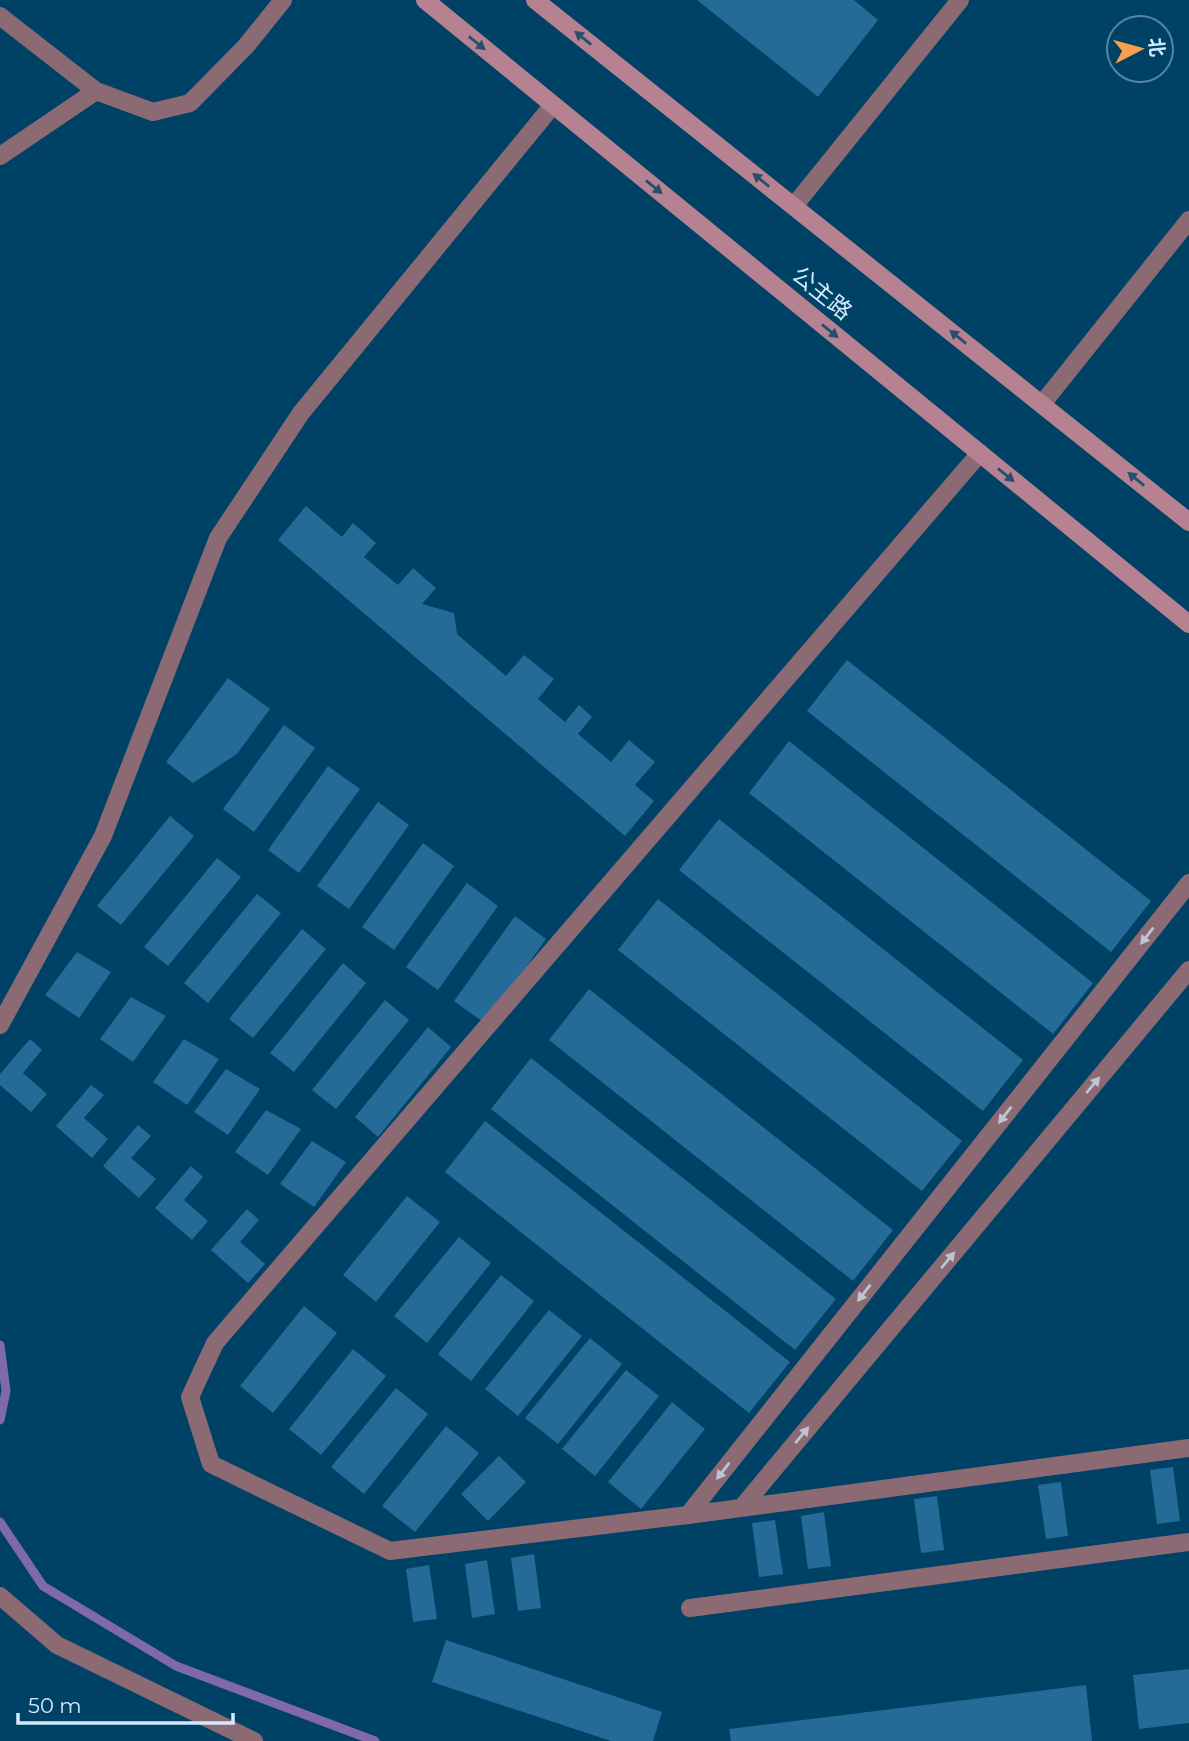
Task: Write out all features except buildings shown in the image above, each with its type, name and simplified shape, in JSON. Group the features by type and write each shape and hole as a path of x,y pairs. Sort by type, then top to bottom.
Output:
{"main road":[{"name":"公主路","path":"425,0 1189,624"},
{"path":"536,0 1189,522"}],"street":[{"path":"0,16 96,91 153,111 190,103 246,46 283,0"},
{"path":"794,206 960,0"},
{"path":"0,156 96,91"},
{"path":"0,1025 103,836 218,538 301,413 553,105"},
{"path":"1042,404 1189,220"},
{"path":"980,453 215,1343 190,1397 211,1464 390,1551 688,1515 1189,1448"},
{"path":"688,1515 1189,883"},
{"path":"743,1506 1189,970"},
{"path":"690,1608 1189,1542"},
{"path":"0,1596 57,1645 254,1741"}],"waterway":[{"path":"0,1345 6,1391 0,1420"},
{"path":"0,1522 43,1586 176,1666 375,1741"}]}
